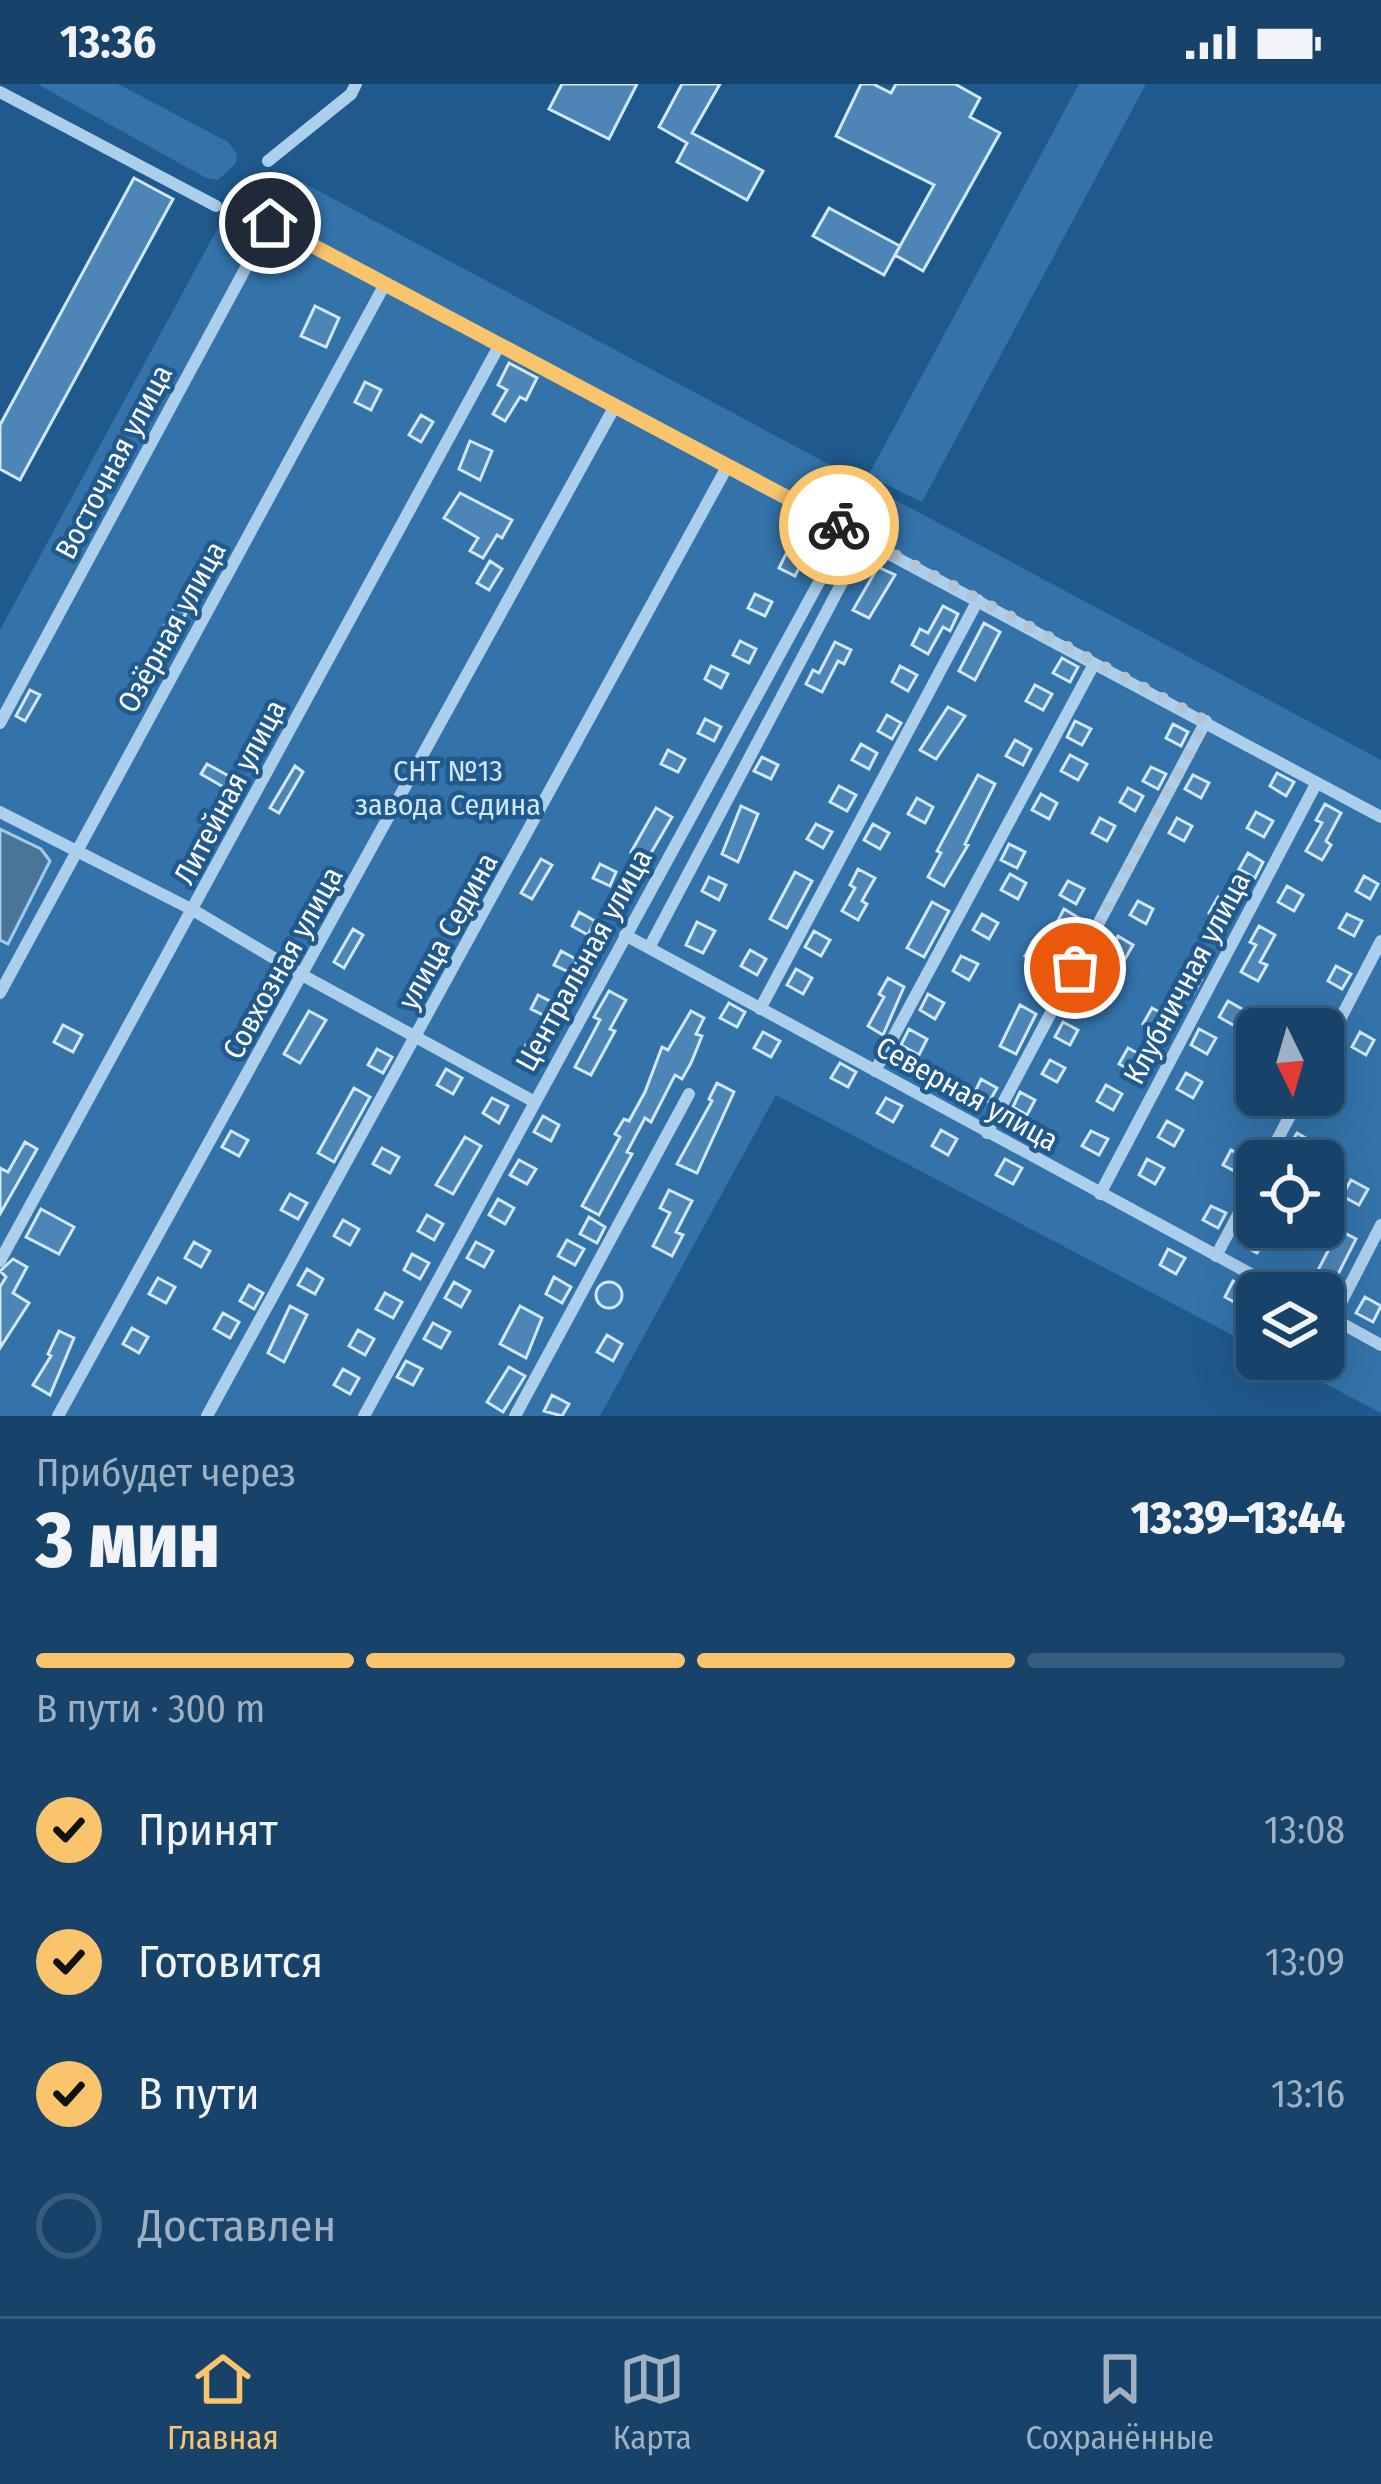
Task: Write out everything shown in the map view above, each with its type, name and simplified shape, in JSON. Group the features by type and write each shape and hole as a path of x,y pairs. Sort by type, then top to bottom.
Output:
{"street":[{"path":"268,161 351,94 356,84"},
{"path":"0,92 216,206"},
{"name":"Восточная улица","path":"0,723 270,223 385,284"},
{"path":"385,284 1381,817"},
{"name":"Озёрная улица","path":"0,992 385,284"},
{"name":"Литейная улица","path":"0,1261 499,346"},
{"name":"Совхозная улица","path":"58,1416 615,406"},
{"name":"улица Седина","path":"207,1416 727,467"},
{"name":"Центральная улица","path":"364,1416 848,530"},
{"name":"Центральная улица","path":"650,946 865,538"},
{"path":"760,1009 978,600"},
{"path":"875,1071 1094,664"},
{"path":"987,1133 1206,721"},
{"name":"Клубничная улица","path":"1100,1194 1316,784"},
{"path":"0,812 193,910 533,1101"},
{"name":"Северная улица","path":"626,935 1246,1272"},
{"path":"1344,1012 1381,941"},
{"path":"515,1416 689,1094"},
{"path":"1216,1256 1236,1218"},
{"path":"1344,1289 1381,1225"},
{"path":"1344,1325 1381,1345"}],"green space":[{"path":"37,84 118,84 228,142 237,154 236,163 218,180 206,178"},
{"path":"1079,84 1146,84 922,502 868,476"},
{"name":"СНТ №13 завода Седина","path":"255,172 276,184 287,174 1381,760 1381,1413 1318,1380 1344,1380 1344,1272 1236,1272 1236,1337 776,1095 600,1416 0,1416 0,630 227,211 233,214"}],"shaded area":[{"path":"0,829 41,849 50,861 8,944 0,940"}],"building":[{"path":"562,84 637,84 609,139 549,109"},
{"path":"682,84 720,84 692,133 763,171 747,200 677,162 687,143 659,127"},
{"path":"861,84 891,93 896,84 955,84 980,98 970,117 1000,133 923,271 895,255 934,185 836,136"},
{"path":"134,178 173,199 20,480 0,469 0,425"},
{"path":"829,208 900,246 884,275 813,236"},
{"path":"315,306 339,318 326,347 301,336"},
{"path":"509,363 537,378 526,400 520,397 505,421 493,414 507,390 498,385"},
{"path":"365,382 381,390 371,410 355,402"},
{"path":"421,415 433,422 421,442 409,435"},
{"path":"470,441 492,451 480,480 459,469"},
{"path":"460,493 512,520 483,558 470,551 478,538 444,518"},
{"path":"786,554 802,562 795,576 779,568"},
{"path":"490,561 502,569 489,590 477,583"},
{"path":"878,567 895,575 869,618 853,610"},
{"path":"755,594 772,602 765,616 748,608"},
{"path":"943,606 958,614 950,631 943,627 928,654 912,645 920,629 928,633"},
{"path":"175,607 186,613 169,643 158,637"},
{"path":"984,623 1000,632 975,680 959,671"},
{"path":"740,641 756,649 749,663 733,655"},
{"path":"835,642 851,650 844,664 838,661 822,692 806,684 813,670 819,673"},
{"path":"1062,658 1078,667 1070,682 1053,673"},
{"path":"711,666 728,674 721,688 705,679"},
{"path":"900,666 917,675 908,691 892,682"},
{"path":"1035,685 1052,694 1043,710 1026,701"},
{"path":"30,690 40,695 25,721 16,716"},
{"path":"948,707 965,716 936,759 920,750"},
{"path":"887,715 901,723 892,739 878,731"},
{"path":"705,719 721,727 714,741 698,733"},
{"path":"1075,721 1091,729 1082,745 1067,737"},
{"path":"1173,724 1188,732 1181,746 1166,738"},
{"path":"1015,740 1031,749 1023,765 1006,756"},
{"path":"861,744 877,753 869,769 852,760"},
{"path":"668,750 685,759 678,772 661,764"},
{"path":"1070,755 1087,764 1078,780 1061,771"},
{"path":"762,757 778,765 771,779 754,771"},
{"path":"207,764 238,781 232,792 201,774"},
{"path":"295,766 303,772 279,813 270,808"},
{"path":"1151,767 1166,774 1158,789 1143,781"},
{"path":"1277,773 1294,782 1286,796 1270,786"},
{"path":"978,775 995,784 944,886 928,877"},
{"path":"1193,775 1209,783 1201,798 1185,789"},
{"path":"839,786 856,795 847,811 830,802"},
{"path":"1128,788 1143,796 1135,811 1120,802"},
{"path":"1041,794 1057,803 1049,819 1032,810"},
{"path":"917,798 933,807 925,823 908,814"},
{"path":"1325,804 1341,813 1322,860 1306,851 1322,823 1316,820"},
{"path":"741,806 758,814 738,862 722,854"},
{"path":"656,808 672,817 647,860 631,852"},
{"path":"1256,812 1273,821 1264,837 1247,828"},
{"path":"1100,818 1115,826 1107,841 1092,833"},
{"path":"1177,818 1192,826 1184,841 1169,833"},
{"path":"816,824 832,832 823,848 807,839"},
{"path":"873,824 889,833 880,849 864,840"},
{"path":"1009,844 1025,852 1017,868 1001,860"},
{"path":"1248,853 1263,862 1255,878 1239,869"},
{"path":"541,859 552,865 532,899 521,893"},
{"path":"600,864 616,872 610,886 593,878"},
{"path":"858,869 875,878 858,920 842,911 855,888 850,885"},
{"path":"795,872 812,881 787,928 770,919"},
{"path":"1010,874 1026,883 1018,899 1001,890"},
{"path":"1364,876 1378,884 1370,899 1356,891"},
{"path":"709,877 726,885 719,900 702,891"},
{"path":"1068,881 1084,889 1076,904 1060,895"},
{"path":"1287,886 1303,895 1294,911 1278,902"},
{"path":"1218,897 1234,907 1225,923 1209,913"},
{"path":"1138,901 1153,909 1146,924 1130,915"},
{"path":"932,902 949,911 924,957 907,948"},
{"path":"1064,909 1079,918 1072,932 1056,924"},
{"path":"579,912 595,921 588,935 572,926"},
{"path":"982,914 998,923 989,939 973,930"},
{"path":"1347,914 1362,921 1354,936 1339,928"},
{"path":"697,922 715,931 703,953 686,945"},
{"path":"1259,926 1275,935 1260,962 1267,965 1258,981 1241,972 1256,945 1250,942"},
{"path":"353,929 363,935 344,968 334,962"},
{"path":"814,931 830,940 821,956 805,947"},
{"path":"1118,936 1133,945 1125,959 1110,951"},
{"path":"1033,941 1049,950 1041,964 1025,956"},
{"path":"750,950 766,959 757,975 741,966"},
{"path":"561,951 578,960 571,973 554,965"},
{"path":"961,956 978,964 969,980 953,971"},
{"path":"1336,966 1351,974 1342,989 1328,981"},
{"path":"796,969 812,978 803,994 787,985"},
{"path":"1185,971 1201,980 1192,996 1176,988"},
{"path":"1094,977 1109,985 1101,1000 1086,992"},
{"path":"888,978 904,987 883,1035 868,1026 884,997 879,994"},
{"path":"609,991 626,1000 591,1075 575,1067 600,1020 594,1017"},
{"path":"928,994 944,1003 935,1019 920,1010"},
{"path":"538,995 554,1003 547,1017 531,1009"},
{"path":"1228,1001 1240,1008 1236,1008 1235,1026 1219,1017"},
{"path":"729,1003 745,1012 737,1027 720,1018"},
{"path":"1020,1005 1036,1014 1016,1054 1000,1046"},
{"path":"1152,1008 1169,1017 1160,1033 1143,1024"},
{"path":"309,1011 326,1020 300,1063 284,1054"},
{"path":"691,1011 704,1018 691,1063 682,1079 675,1075 651,1122 645,1118 627,1152 632,1154 599,1215 582,1206 620,1137 615,1134 624,1119 629,1121 645,1092 662,1047 668,1050"},
{"path":"1063,1022 1078,1030 1070,1045 1055,1037"},
{"path":"63,1025 82,1035 73,1052 54,1042"},
{"path":"909,1029 927,1039 919,1055 901,1045"},
{"path":"1199,1029 1216,1038 1207,1054 1191,1045"},
{"path":"763,1032 780,1041 771,1057 754,1048"},
{"path":"1360,1032 1374,1040 1366,1055 1352,1047"},
{"path":"526,1045 543,1053 536,1067 519,1059"},
{"path":"1128,1048 1145,1057 1136,1073 1119,1064"},
{"path":"377,1049 392,1057 383,1073 368,1065"},
{"path":"1050,1060 1065,1068 1057,1082 1042,1074"},
{"path":"840,1063 856,1072 848,1087 831,1078"},
{"path":"446,1069 462,1078 453,1094 437,1085"},
{"path":"1186,1073 1202,1082 1193,1098 1177,1089"},
{"path":"981,1079 997,1088 989,1102 974,1094"},
{"path":"717,1083 734,1092 697,1173 677,1164"},
{"path":"1106,1085 1122,1094 1113,1110 1097,1101"},
{"path":"354,1088 370,1097 334,1162 318,1153"},
{"path":"1020,1092 1035,1100 1027,1115 1013,1107"},
{"path":"492,1098 508,1106 499,1123 483,1113"},
{"path":"886,1098 902,1106 893,1122 877,1113"},
{"path":"543,1116 559,1125 551,1141 534,1132"},
{"path":"1167,1121 1183,1130 1174,1146 1158,1137"},
{"path":"941,1130 957,1139 948,1155 932,1146"},
{"path":"231,1131 248,1140 239,1156 222,1147"},
{"path":"1091,1131 1108,1139 1099,1155 1082,1146"},
{"path":"465,1137 481,1146 453,1194 436,1185"},
{"path":"25,1142 37,1149 0,1214 0,1168 8,1172"},
{"path":"382,1148 399,1157 390,1173 373,1164"},
{"path":"1231,1150 1236,1153 1236,1172 1223,1165"},
{"path":"1005,1159 1022,1168 1013,1184 996,1175"},
{"path":"1147,1159 1164,1168 1155,1184 1139,1175"},
{"path":"519,1160 536,1169 527,1184 510,1175"},
{"path":"1351,1180 1368,1189 1359,1205 1344,1192"},
{"path":"669,1190 692,1201 676,1232 683,1235 672,1256 653,1246 670,1213 660,1208"},
{"path":"290,1194 307,1203 298,1219 281,1210"},
{"path":"498,1199 514,1208 505,1224 489,1215"},
{"path":"1211,1206 1226,1213 1218,1228 1203,1220"},
{"path":"41,1209 74,1227 59,1254 26,1237"},
{"path":"427,1215 443,1224 434,1240 418,1231"},
{"path":"589,1217 605,1227 597,1243 580,1234"},
{"path":"343,1220 359,1229 350,1245 334,1236"},
{"path":"1344,1233 1356,1239 1339,1272 1317,1272 1330,1248 1344,1248"},
{"path":"567,1240 584,1249 575,1265 558,1256"},
{"path":"194,1242 210,1251 201,1267 185,1258"},
{"path":"476,1242 493,1251 484,1267 467,1258"},
{"path":"1168,1249 1185,1258 1176,1274 1160,1265"},
{"path":"412,1254 429,1263 420,1279 404,1270"},
{"path":"13,1259 27,1267 13,1293 29,1303 0,1348 0,1287 6,1277 0,1271"},
{"path":"307,1269 323,1279 315,1294 298,1285"},
{"path":"554,1277 571,1287 562,1303 546,1294"},
{"path":"158,1278 175,1287 166,1303 149,1294"},
{"path":"1233,1281 1236,1283 1236,1303 1225,1297"},
{"path":"454,1282 470,1291 461,1307 445,1298"},
{"path":"609,1282 619,1285 619,1305 609,1308 599,1305 596,1295 599,1285"},
{"path":"249,1285 263,1293 254,1309 240,1301"},
{"path":"385,1293 402,1302 393,1318 376,1309"},
{"path":"1365,1297 1381,1306 1373,1322 1356,1313"},
{"path":"290,1306 307,1315 284,1362 268,1353"},
{"path":"520,1306 542,1318 526,1358 500,1344"},
{"path":"223,1313 239,1322 230,1338 214,1329"},
{"path":"433,1323 450,1332 441,1348 424,1339"},
{"path":"132,1328 148,1337 139,1353 123,1344"},
{"path":"358,1330 374,1339 365,1355 349,1346"},
{"path":"59,1331 74,1338 50,1395 33,1385 51,1356"},
{"path":"607,1335 622,1344 613,1361 597,1352"},
{"path":"406,1361 422,1369 413,1385 397,1377"},
{"path":"509,1367 525,1376 503,1412 487,1402"},
{"path":"343,1369 359,1378 350,1394 334,1385"},
{"path":"552,1395 569,1404 562,1416 544,1411"}],"way so far":[{"path":"839,525 1206,721 1075,968"}],"route":[{"path":"270,223 839,525"}]}
